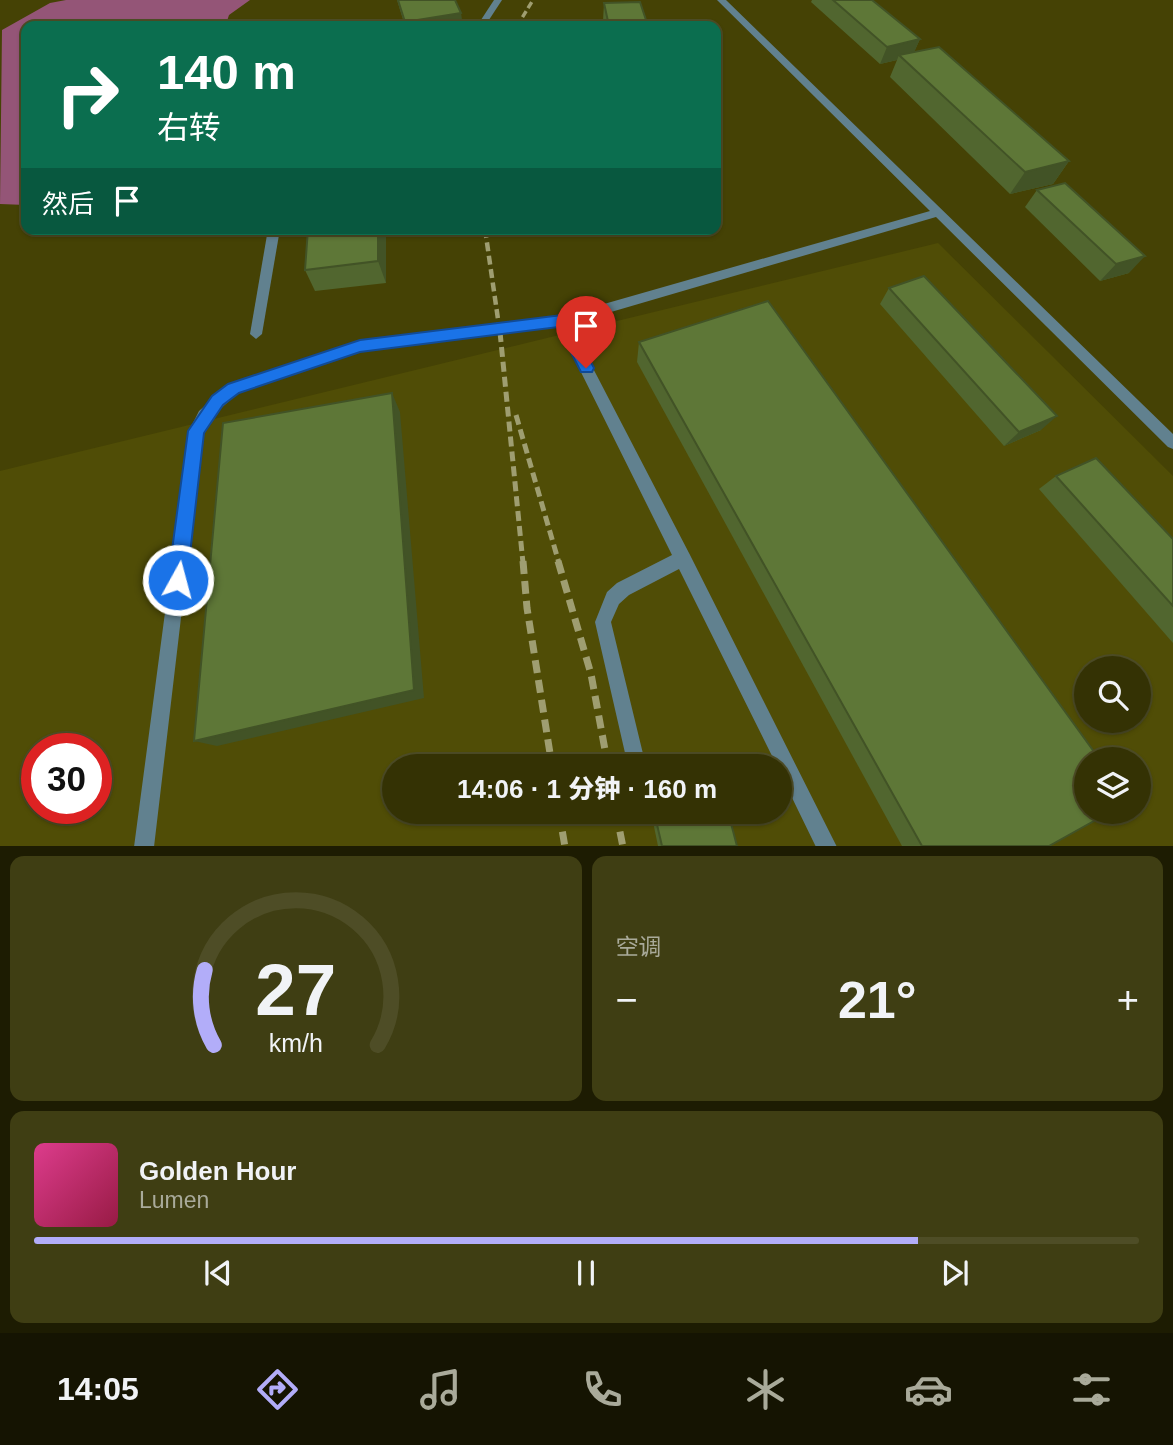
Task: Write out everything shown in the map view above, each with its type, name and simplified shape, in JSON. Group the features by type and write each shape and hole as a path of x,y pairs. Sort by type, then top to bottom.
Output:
{"street":[{"path":"484,21 498,0"},
{"path":"721,0 1173,443"},
{"path":"144,846 196,431 204,415 217,400 243,385 360,346 562,321 937,212"},
{"path":"256,334 273,235"},
{"path":"562,321 827,846"},
{"path":"634,754 603,622 613,597 623,589 683,558"}],"shaded area":[{"path":"66,0 250,0 229,15 227,21 21,21 21,205 0,204 2,30 50,3"},
{"path":"938,243 1173,476 1173,846 0,846 0,471"}],"building":[{"path":"398,0 455,0 461,13 411,21 405,21"},
{"path":"833,0 872,0 920,39 887,47"},
{"path":"640,2 646,21 608,21 604,3"},
{"path":"939,47 1069,161 1025,172 899,55"},
{"path":"1065,183 1145,256 1116,264 1037,190"},
{"path":"308,235 378,235 378,261 305,270"},
{"path":"924,276 1057,416 1019,432 889,288"},
{"path":"768,301 1074,724 1074,733 1080,733 1091,747 1074,747 1074,824 1088,824 1049,846 922,846 639,342"},
{"path":"392,393 414,690 194,741 223,423"},
{"path":"1096,458 1173,539 1173,606 1056,476"},
{"path":"657,824 731,824 737,846 662,846"}],"railway":[{"path":"520,21 533,0"},
{"path":"486,235 500,333"},
{"path":"500,332 523,563"},
{"path":"516,415 559,563"},
{"path":"523,561 527,608 550,754"},
{"path":"558,561 591,674 606,754"},
{"path":"561,824 565,846"},
{"path":"618,824 623,846"}],"route":[{"path":"178,580 196,431 204,415 217,400 233,389 360,346 562,321 586,368"}]}
